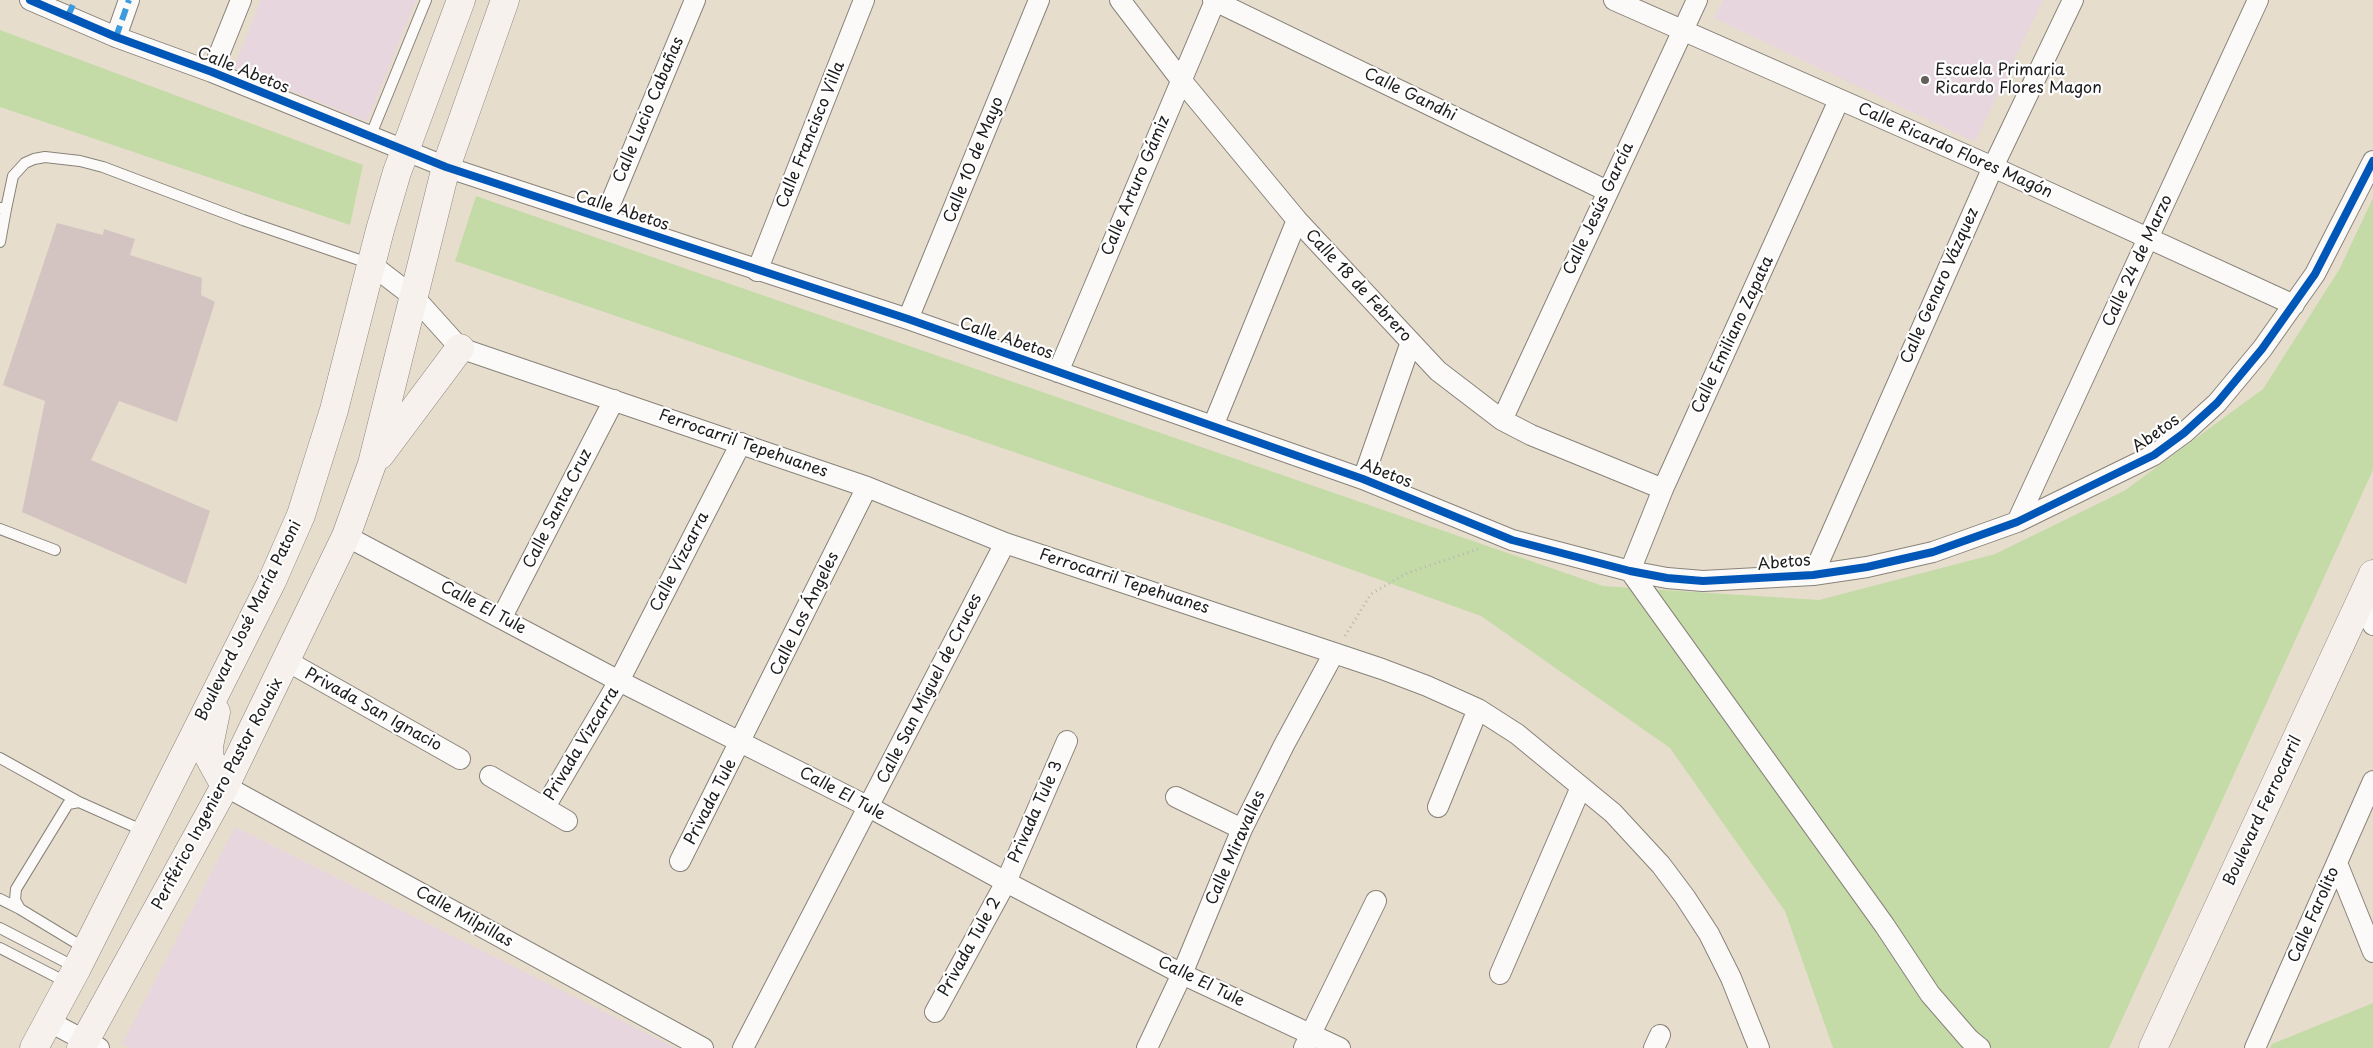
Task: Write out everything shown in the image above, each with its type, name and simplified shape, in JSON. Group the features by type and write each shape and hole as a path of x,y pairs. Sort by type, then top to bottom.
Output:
{"main road":[{"name":"Boulevard José María Patoni","path":"34,1048 77,967 272,581 301,515 329,428 380,230 404,152 461,0"},
{"path":"346,536 372,464 415,298 422,261 446,167 505,0"},
{"path":"372,464 460,348"},
{"name":"Periférico Ingeniero Pastor Rouaix","path":"89,1045 225,786 346,536"},
{"name":"Boulevard Ferrocarril","path":"2153,1048 2373,574"},
{"path":"225,786 212,764 209,746 227,669"}],"street":[{"name":"Calle Abetos","path":"30,0 71,8 116,37 212,72 404,152 908,319 1213,426"},
{"path":"116,37 129,0"},
{"path":"212,72 241,0"},
{"name":"Calle Lucio Cabañas","path":"604,219 695,0"},
{"name":"Calle Francisco Villa","path":"757,270 864,0"},
{"name":"Calle 10 de Mayo","path":"908,319 1039,0"},
{"name":"Calle 18 de Febrero","path":"1120,0 1181,80 1297,220 1438,371 1502,420 1539,439 1663,489"},
{"name":"Calle Arturo Gámiz","path":"1058,372 1214,0"},
{"name":"Calle Gandhi","path":"1214,0 1607,191"},
{"name":"Calle Ricardo Flores Magón","path":"1614,0 1993,167 2294,304"},
{"name":"Calle Jesús García","path":"1502,420 1697,0"},
{"name":"Calle Genaro Vázquez","path":"1813,575 1993,167 2073,0"},
{"name":"Calle 24 de Marzo","path":"2017,522 2258,0"},
{"name":"Calle Emiliano Zapata","path":"1630,571 1663,489 1838,100"},
{"name":"Abetos","path":"1213,426 1363,479 1512,540 1630,571 1667,578 1703,581 1813,575 1901,561 1974,539 2017,522 2154,455 2184,433 2239,378 2294,304 2332,244 2373,161"},
{"path":"1213,426 1297,220"},
{"name":"Ferrocarril Tepehuanes","path":"372,265 415,298 460,348 867,487 1005,543 1334,653 1427,686 1478,709 1517,734 1613,813 1636,837 1685,898 1708,934 1731,978 1759,1048"},
{"path":"1363,479 1411,342"},
{"name":"Calle Santa Cruz","path":"502,617 614,400"},
{"name":"Calle Vizcarra","path":"619,681 741,444"},
{"name":"Calle Los Ángeles","path":"742,742 867,487"},
{"name":"Calle El Tule","path":"346,536 502,617 619,681 869,807 1006,882 1307,1041 1340,1048"},
{"name":"Calle San Miguel de Cruces","path":"742,1048 1005,543"},
{"path":"1630,571 1879,918 1930,994 1969,1039 1980,1048"},
{"path":"2361,599 2373,625"},
{"name":"Calle Miravalles","path":"1147,1048 1182,974 1242,829 1284,745 1334,653"},
{"name":"Privada San Ignacio","path":"287,661 460,759"},
{"name":"Privada Vizcarra","path":"545,807 619,681"},
{"path":"1438,806 1478,709"},
{"name":"Privada Tule","path":"680,861 742,742"},
{"name":"Privada Tule 3","path":"1006,882 1067,742"},
{"name":"Privada Vizcarra","path":"490,776 567,821"},
{"name":"Calle Farolito","path":"2255,1048 2373,781"},
{"name":"Calle Milpillas","path":"225,786 703,1048"},
{"path":"1500,974 1581,787"},
{"path":"1176,797 1242,829"},
{"path":"2337,863 2373,952"},
{"name":"Privada Tule 2","path":"935,1012 1006,882"},
{"path":"1307,1041 1376,901"},
{"path":"48,1021 89,1045"}],"lane":[{"path":"370,137 426,0"},
{"path":"0,242 3,208 13,176 25,163 45,157 80,161 103,167 243,220 372,265"},
{"path":"0,529 55,550"},
{"path":"0,758 80,802 145,831"},
{"path":"77,967 20,909 15,900 16,889 61,813 68,804 80,802"},
{"path":"0,899 20,909"},
{"path":"0,928 77,967"},
{"path":"0,948 77,967"}],"path":[{"path":"1334,653 1371,594 1405,574 1456,555 1512,540"}],"shaded area":[{"path":"261,0 416,0 367,121 234,68"},
{"name":"Escuela Primaria Ricardo Flores Magon","path":"1723,0 2043,0 1975,142 1714,18"},
{"path":"235,827 676,1048 131,1048 122,1044"}],"green space":[{"path":"0,30 363,165 350,225 0,107"},
{"path":"476,196 1603,586 1819,600 1995,554 2124,491 2263,389 2339,270 2373,198 2373,470 2109,1048 1833,1048 1785,911 1670,748 1481,616 1233,527 455,261"},
{"path":"2373,1003 2373,1048 2270,1048 2272,1044"}],"building":[{"path":"57,223 103,235 104,229 135,239 130,255 202,278 201,295 215,302 177,422 119,401 91,460 210,511 186,584 22,512 45,401 3,385"}],"marked path":[{"path":"68,16 75,0"},
{"path":"116,37 129,0"}],"cycle path":[{"path":"30,0 116,37 212,72 446,167 908,319 1363,479 1512,540 1630,571 1667,578 1703,581 1813,575 1867,567 1933,552 2017,522 2154,455 2184,433 2217,403 2262,349 2315,274 2373,161"}],"place":[{"name":"Escuela Primaria Ricardo Flores Magon","path":"1925,80"}]}
